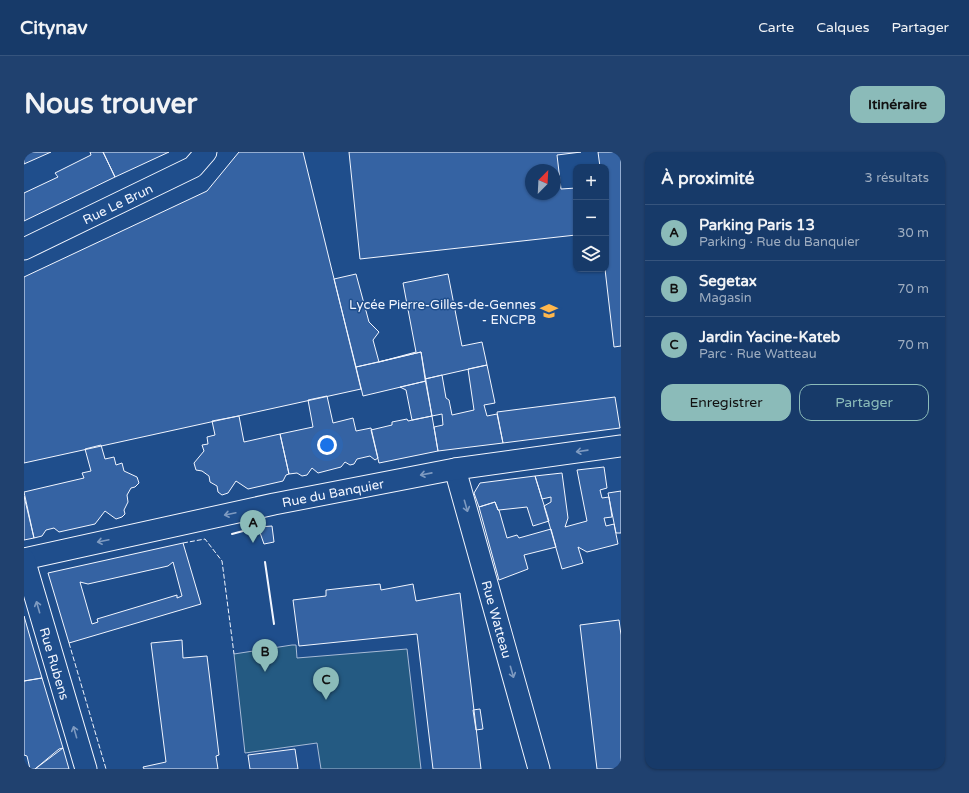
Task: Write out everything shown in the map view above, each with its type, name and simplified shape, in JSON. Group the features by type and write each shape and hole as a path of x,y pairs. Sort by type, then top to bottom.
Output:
{"street":[{"name":"Rue Le Brun","path":"24,249 193,167 206,152"},
{"name":"Rue du Banquier","path":"24,559 274,504 455,469 621,446"},
{"name":"Rue Watteau","path":"455,469 539,769"},
{"name":"Rue Rubens","path":"24,559 86,769"}],"shaded area":[{"path":"296,645 297,658 407,649 421,769 321,769 317,743 245,753 234,654"}],"building":[{"path":"24,152 51,152 24,164"},
{"path":"90,152 103,152 115,177 24,221 24,193 58,177 55,173 91,155"},
{"path":"103,152 169,152 115,177"},
{"path":"239,152 303,152 361,389 24,463 24,277 207,191"},
{"path":"349,152 581,152 557,155 558,164 525,164 525,200 561,200 561,189 573,188 573,235 360,259"},
{"path":"598,152 621,152 621,346 614,347 605,272 609,272 609,164 600,164"},
{"path":"356,274 369,322 379,332 373,340 379,362 356,367 334,279"},
{"path":"448,274 462,346 482,342 487,365 425,379 421,352 379,362 416,352 403,283"},
{"path":"421,352 426,381 363,396 356,367"},
{"path":"487,365 495,403 484,405 487,416 497,414 503,443 438,451 434,427 443,425 442,414 432,416 425,379 442,375 446,398 449,400 452,415 474,410 468,369"},
{"path":"426,381 432,416 412,420 406,390 400,387"},
{"path":"327,396 333,423 353,418 356,431 371,428 378,458 375,460 370,456 357,459 354,464 350,465 345,462 341,467 318,473 312,468 307,475 302,476 297,473 289,474 280,434 313,427 308,400"},
{"path":"615,397 620,428 503,443 497,412"},
{"path":"239,416 244,442 280,434 289,474 286,475 283,481 248,489 236,481 228,493 222,495 218,492 217,486 210,482 209,476 202,471 196,470 194,463 204,451 202,445 208,444 207,437 215,435 212,421"},
{"path":"432,416 438,451 379,463 371,430 392,425 392,422 407,419 408,421"},
{"path":"101,445 105,459 114,457 116,465 122,463 124,471 137,477 139,483 135,487 131,488 127,495 128,502 124,510 125,514 116,519 105,511 95,524 59,532 54,528 46,530 42,536 34,538 24,492 84,478 82,473 91,471 85,449"},
{"path":"604,467 607,488 600,490 602,498 609,497 612,517 604,518 606,526 614,524 618,544 587,552 578,547 583,563 562,569 544,506 551,502 551,497 542,499 535,476 562,473 568,518 565,527 587,521 577,470"},
{"path":"535,476 549,521 533,526 527,507 498,510 495,502 479,507 474,493 480,483"},
{"path":"621,491 621,533 616,533 608,493"},
{"path":"24,496 34,538 24,540"},
{"path":"495,502 499,510 507,538 517,535 519,538 551,529 556,547 524,555 528,569 499,580 479,507"},
{"path":"272,526 274,542 264,544 258,527"},
{"path":"183,543 201,604 69,643 48,573","holes":["173,562 182,596 177,598 177,595 97,619 98,622 92,624 80,582 88,584 168,566"]},
{"path":"380,584 381,590 413,584 416,601 460,593 481,769 433,769 417,634 299,646 293,600 326,596 326,590"},
{"path":"24,616 42,678 24,681"},
{"path":"619,620 621,635 621,769 597,769 580,625"},
{"path":"182,640 183,658 207,656 219,755 216,756 218,769 144,769 143,767 166,762 151,643"},
{"path":"42,678 63,748 35,769 30,769 27,756 24,755 24,681"},
{"path":"480,709 483,729 476,730 473,710"},
{"path":"63,748 69,769 35,769 59,749"},
{"path":"295,749 298,769 250,769 248,755"}],"fence":[{"path":"183,543 205,539 222,561 234,654"},
{"path":"69,643 106,769"}],"wall":[{"path":"232,534 258,527"},
{"path":"265,562 274,624"}],"place":[{"name":"Lycée Pierre-Gilles-de-Gennes - ENCPB","path":"549,311"},
{"name":"Parking Paris 13","path":"253,543"},
{"name":"Segetax","path":"265,672"},
{"name":"Jardin Yacine-Kateb","path":"326,700"}]}
